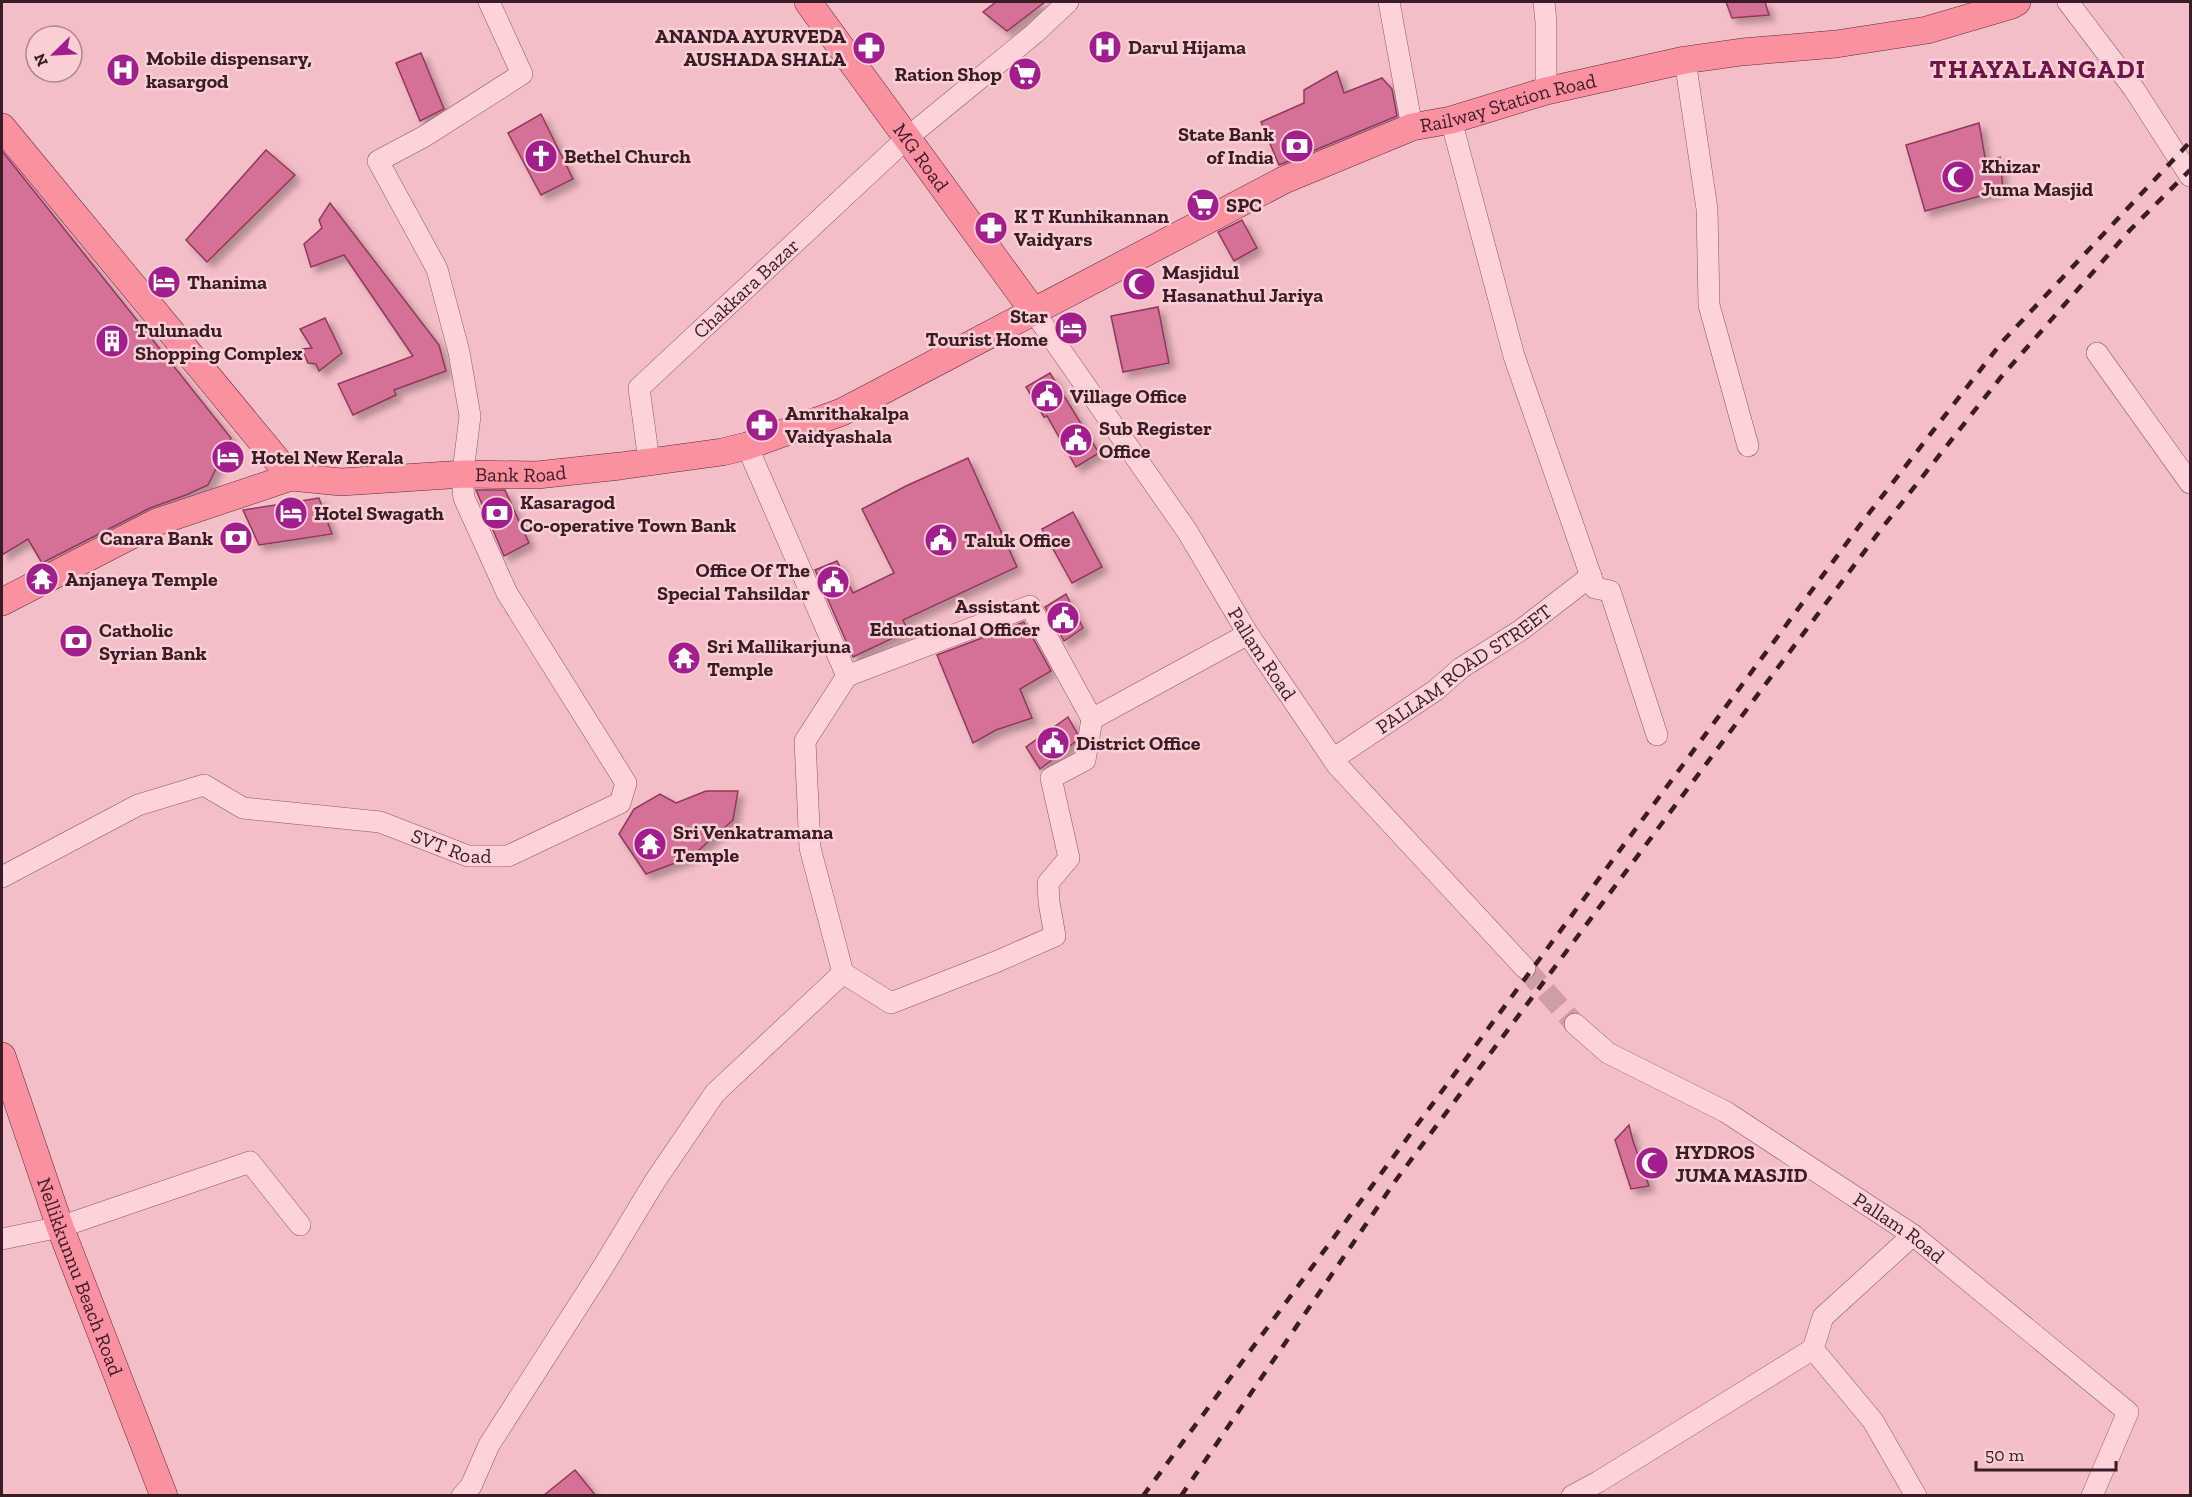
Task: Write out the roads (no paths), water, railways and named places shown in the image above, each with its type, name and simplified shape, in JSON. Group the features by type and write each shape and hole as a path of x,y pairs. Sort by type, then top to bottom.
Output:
{"main road":[{"name":"MG Road","path":"808,2 1034,312"},
{"name":"Railway Station Road","path":"1034,312 1284,180 1412,127 1451,120 1546,91 1685,60 1742,52 1836,44 1926,30 2017,2"},
{"path":"2,127 291,477"},
{"name":"Bank Road","path":"2,602 157,522 291,477 342,482 464,474 537,475 722,452 747,446 842,412 1034,312"},
{"name":"Nellikkunnu Beach Road","path":"2,1056 60,1227 164,1496"}],"street":[{"name":"SVT Road","path":"2,877 138,805 204,785 243,808 380,822 468,856 508,856 620,803 626,783 507,593 464,498 462,480 470,416 459,352 436,269 378,161 425,136 522,74 489,2"},
{"path":"907,138 1035,33 1068,2"},
{"path":"1389,2 1412,127"},
{"path":"1544,2 1546,91"},
{"path":"2068,2 2134,89 2190,177"},
{"path":"1685,60 1707,209 1709,305 1748,446"},
{"path":"1451,120 1514,356 1595,588 1610,591 1657,735"},
{"name":"Chakkara Bazar","path":"649,461 639,388 907,138"},
{"name":"Pallam Road","path":"1034,312 1188,531 1248,634 1334,759 1525,968"},
{"path":"2097,353 2190,483"},
{"path":"747,446 847,676"},
{"name":"PALLAM ROAD STREET","path":"1334,759 1436,690 1461,668 1521,630 1591,576"},
{"path":"1030,606 1092,720 1085,760 1051,778 1069,858 1048,883 1048,902 1055,936 998,961 891,1002 843,973 810,848 805,741 847,676 1030,606"},
{"path":"1092,720 1248,634"},
{"path":"462,1496 471,1486 489,1445 655,1181 715,1093 843,973"},
{"name":"Pallam Road","path":"1575,1024 1608,1053 1726,1112 1913,1235 2128,1412 2092,1496"},
{"path":"2,1239 60,1227 250,1162 300,1225"},
{"path":"1572,1496 1813,1349 1823,1317 1913,1235"},
{"path":"1813,1349 1873,1421 1916,1496"}],"tunnel":[{"path":"1525,968 1575,1024"}],"railway":[{"path":"1143,1496 1863,521 2002,342 2190,142"},
{"path":"1181,1496 1396,1180 1882,528 2001,377 2130,230 2190,170"}],"place":[{"name":"Darul Hijama","path":"1105,47"},
{"name":"ANANDA AYURVEDA AUSHADA SHALA","path":"869,48"},
{"name":"Mobile dispensary, kasargod","path":"123,70"},
{"name":"Ration Shop","path":"1025,74"},
{"name":"State Bank of India","path":"1297,146"},
{"name":"Bethel Church","path":"541,156"},
{"name":"Khizar Juma Masjid","path":"1958,177"},
{"name":"SPC","path":"1203,205"},
{"name":"K T Kunhikannan Vaidyars","path":"991,228"},
{"name":"Thanima","path":"164,282"},
{"name":"Masjidul Hasanathul Jariya","path":"1139,284"},
{"name":"Star Tourist Home","path":"1071,328"},
{"name":"Tulunadu Shopping Complex","path":"112,341"},
{"name":"Village Office","path":"1047,396"},
{"name":"Amrithakalpa Vaidyashala","path":"762,425"},
{"name":"Sub Register Office","path":"1076,440"},
{"name":"Hotel New Kerala","path":"228,457"},
{"name":"Hotel Swagath","path":"291,513"},
{"name":"Kasaragod Co-operative Town Bank","path":"497,513"},
{"name":"Canara Bank","path":"236,538"},
{"name":"Taluk Office","path":"941,540"},
{"name":"Anjaneya Temple","path":"42,579"},
{"name":"Office Of The Special Tahsildar","path":"833,582"},
{"name":"Assistant Educational Officer","path":"1063,618"},
{"name":"Catholic Syrian Bank","path":"76,641"},
{"name":"Sri Mallikarjuna Temple","path":"684,658"},
{"name":"District Office","path":"1053,743"},
{"name":"Sri Venkatramana Temple","path":"650,844"},
{"name":"HYDROS JUMA MASJID","path":"1652,1163"}],"district":[{"name":"THAYALANGADI","path":"2038,69"}]}
